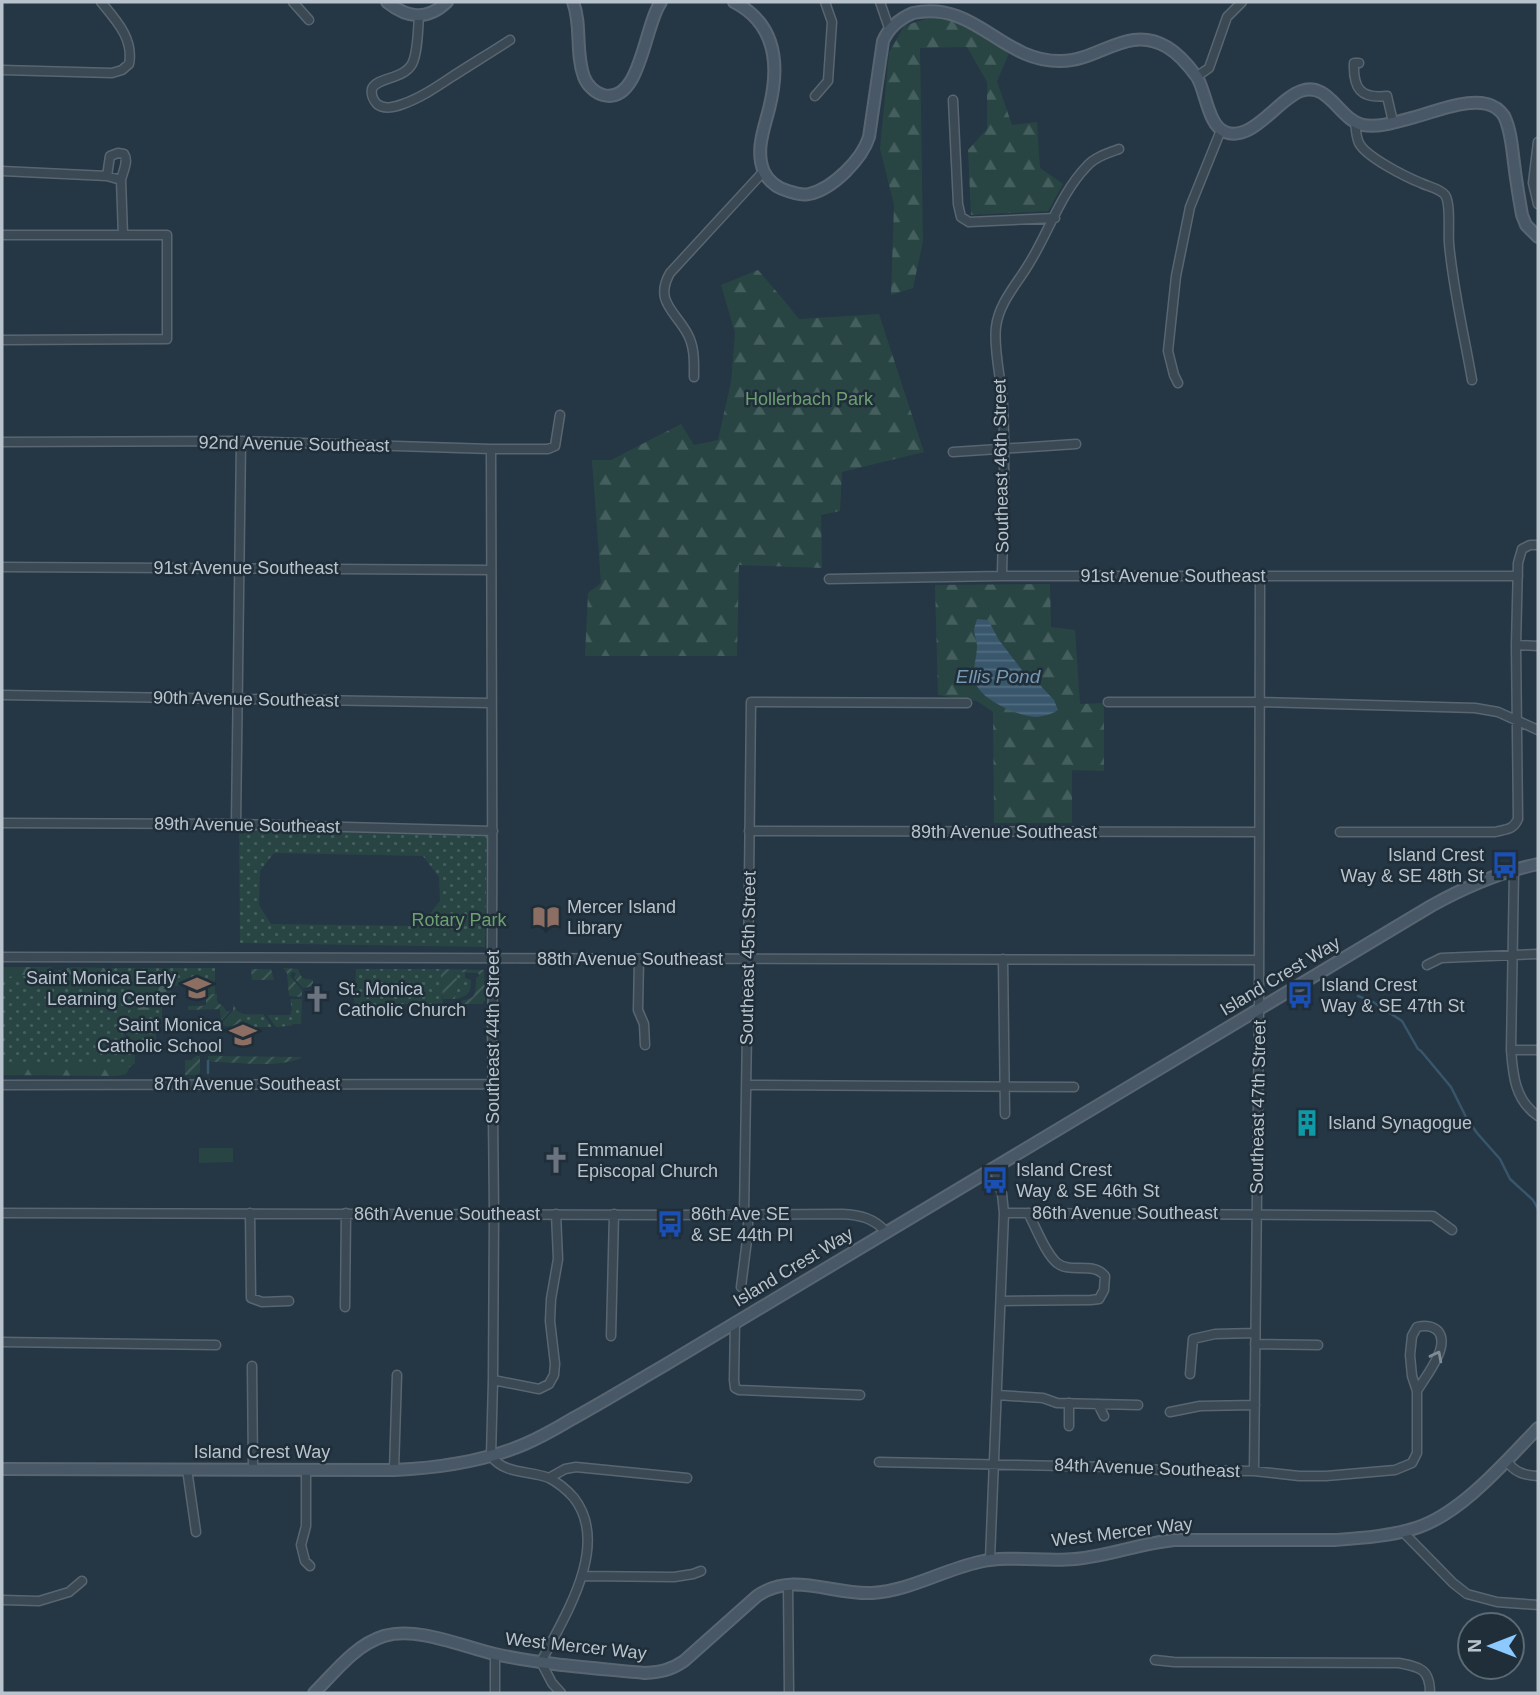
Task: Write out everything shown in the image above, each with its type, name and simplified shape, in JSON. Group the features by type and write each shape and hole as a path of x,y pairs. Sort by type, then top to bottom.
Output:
{"street":[{"path":"3,72 111,73 122,70 129,64 130,47 127,37 101,2"},
{"path":"293,2 309,20"},
{"path":"387,2 403,12 419,15 433,13 447,2"},
{"path":"573,2 583,75 595,92 610,96 623,92 633,80 653,17 661,2"},
{"path":"734,2 752,13 761,24 773,51 775,79 760,151 764,171 773,184 781,189 806,195 830,184 865,148 869,137 883,41 889,28 915,11 930,6 957,7 984,22 1016,47 1043,59 1077,59 1132,39 1160,43 1176,52 1196,77 1212,117 1221,130 1228,134 1251,129 1287,98 1303,90 1314,89 1326,95 1347,117 1364,125 1380,125 1472,103 1491,105 1497,108 1505,120 1511,141 1522,215 1526,225 1538,237"},
{"path":"815,96 828,81 832,22 825,2"},
{"path":"880,2 889,28"},
{"path":"1196,77 1209,68 1227,17 1242,2"},
{"path":"419,15 411,65 400,75 379,82 372,89 373,99 381,106 402,105 426,94 510,40"},
{"path":"1359,63 1354,63 1357,86 1368,96 1387,96 1393,122"},
{"path":"953,100 958,204 961,217 969,222 1055,218"},
{"path":"1355,122 1357,139 1364,150 1445,196 1453,278 1472,380"},
{"path":"1178,383 1168,351 1176,276 1190,207 1221,130"},
{"path":"1538,142 1533,183 1538,204"},
{"name":"Southeast 46th Street","path":"1002,576 1004,448 1001,382 995,339 997,318 1072,185 1088,164 1119,149"},
{"path":"107,176 110,156 124,154 126,163 121,180 123,235"},
{"path":"2,171 107,176 121,180"},
{"path":"694,377 693,348 687,333 666,304 665,282 670,273 764,171"},
{"path":"2,235 167,235 167,339 2,340"},
{"name":"92nd Avenue Southeast","path":"2,442 240,441 548,449 555,446 559,415"},
{"path":"236,824 240,441"},
{"path":"953,452 1076,444"},
{"name":"Southeast 44th Street","path":"491,449 494,1213 491,1456"},
{"path":"1340,832 1495,832 1515,826 1518,819 1518,563 1522,549 1538,545"},
{"name":"91st Avenue Southeast","path":"2,567 491,570"},
{"name":"91st Avenue Southeast","path":"829,579 1002,576 1518,576"},
{"name":"Southeast 47th Street","path":"1255,1471 1260,576"},
{"path":"1516,645 1538,646"},
{"name":"90th Avenue Southeast","path":"2,695 491,703"},
{"name":"Southeast 45th Street","path":"741,1287 748,1232 746,1086 751,702 967,703"},
{"path":"1108,702 1261,702 1475,708 1498,712 1538,730"},
{"name":"89th Avenue Southeast","path":"2,823 236,824 493,831"},
{"name":"89th Avenue Southeast","path":"749,831 1259,832"},
{"name":"Island Crest Way","path":"2,1469 394,1471 435,1467 491,1456 526,1444 665,1365 1442,900 1473,885 1538,864"},
{"path":"1514,870 1511,1050 1515,1088 1522,1100 1538,1116"},
{"path":"1427,964 1441,958 1538,954"},
{"name":"88th Avenue Southeast","path":"2,957 1258,960"},
{"path":"639,959 638,1010 644,1024 645,1045"},
{"path":"1003,959 1005,1114"},
{"path":"1511,1050 1538,1050"},
{"name":"87th Avenue Southeast","path":"2,1085 492,1084"},
{"path":"746,1086 1074,1087"},
{"path":"990,1559 1004,1213 1000,1182 994,1167"},
{"name":"86th Avenue Southeast","path":"2,1213 857,1215 871,1219 886,1232"},
{"path":"250,1213 251,1298 262,1302 289,1301"},
{"path":"345,1307 346,1213"},
{"name":"86th Avenue Southeast","path":"1004,1213 1433,1216 1452,1230"},
{"path":"1001,1301 1091,1300 1099,1299 1104,1290 1105,1276 1096,1268 1065,1267 1055,1261 1028,1213"},
{"path":"493,1380 539,1389 549,1384 554,1374 550,1321 558,1259 556,1214"},
{"path":"611,1336 614,1214"},
{"path":"735,1322 735,1388 860,1395"},
{"path":"1426,1325 1435,1328 1443,1345 1417,1391 1410,1355 1412,1336 1417,1327 1426,1325"},
{"path":"1190,1374 1193,1339 1215,1334 1255,1333"},
{"path":"2,1342 216,1345"},
{"path":"1255,1344 1318,1345"},
{"path":"252,1367 253,1469"},
{"path":"394,1471 397,1375"},
{"name":"84th Avenue Southeast","path":"879,1462 1255,1471 1299,1476 1395,1470 1412,1463 1417,1453 1417,1391"},
{"path":"997,1395 1043,1398 1057,1403 1138,1405"},
{"path":"1069,1403 1069,1426"},
{"path":"1098,1404 1104,1416"},
{"path":"1170,1412 1200,1406 1255,1405"},
{"name":"West Mercer Way","path":"314,1693 349,1658 367,1644 386,1636 426,1636 495,1654 541,1662 645,1673 661,1672 684,1661 764,1592 788,1584 872,1593 890,1591 990,1559 1076,1559 1175,1540 1335,1540 1403,1532 1419,1528 1447,1513 1507,1461 1538,1429"},
{"path":"491,1456 505,1468 549,1478 569,1492 583,1515 588,1551 582,1576 541,1662 561,1693"},
{"path":"1507,1461 1517,1472 1538,1476"},
{"path":"549,1478 565,1469 576,1468 687,1478"},
{"path":"187,1469 196,1532"},
{"path":"306,1469 306,1526 301,1545 304,1561 310,1566"},
{"path":"1403,1532 1452,1583 1467,1594 1486,1601 1538,1605"},
{"path":"582,1576 674,1577 701,1571"},
{"path":"2,1600 39,1601 69,1592 82,1581"},
{"path":"788,1584 789,1693"},
{"path":"495,1654 495,1693"},
{"path":"1156,1660 1399,1663 1422,1668 1430,1683 1430,1693"}],"green space":[{"path":"934,16 971,22 1010,51 997,81 1012,125 1037,122 1040,168 1063,184 1048,211 971,215 968,150 987,129 987,82 967,47 920,48 923,241 913,288 891,295 894,205 880,149 889,53 904,26"},
{"name":"Hollerbach Park","path":"758,270 799,319 879,314 924,452 842,472 840,511 821,515 822,568 739,565 737,656 585,656 588,593 601,583 592,460 611,460 681,424 694,445 718,440 731,382 735,333 721,285"},
{"path":"1050,584 1051,627 1075,630 1080,704 1104,703 1104,771 1072,770 1072,823 994,823 993,712 977,701 938,695 935,585","holes":["977,619 987,620 1025,674 1039,684 1024,715 999,705 974,677 976,623"]},
{"name":"Rotary Park","path":"239,829 487,836 485,947 240,943","holes":["274,853 423,856 439,877 440,901 420,926 271,924 259,905 260,871"]},
{"path":"2,967 51,967 54,972 52,975 2,977"},
{"path":"67,968 104,968 106,971 87,976 68,974"},
{"path":"120,968 215,968 215,994 191,992 191,985 171,986 170,1002 162,1003 162,1021 156,1022 156,1045 136,1045 122,1029 135,1047 135,1063 130,1067 123,1065 2,1071 2,973"},
{"path":"283,968 298,969 302,978 313,980 313,986 303,988 294,978 296,973 292,972 290,976 302,990 302,997 289,996 287,973"},
{"path":"251,969 271,969 274,980 252,980"},
{"path":"356,969 440,969 443,1004 397,1004 396,1017 362,1016 354,1007"},
{"path":"440,969 484,970 485,1000 482,1004 455,1004 474,995 476,978 479,976 477,973 452,972 458,980 455,999 443,999"},
{"path":"451,972 465,973 465,978 471,980 466,995 455,999 458,980"},
{"path":"147,976 147,985 164,986 163,997 145,1023 138,1024 132,1021 129,1013 138,1001 138,995 129,988 129,982 135,977"},
{"path":"206,994 217,994 217,1002 226,1011 230,1011 221,1021 220,1009 188,1010 188,1006 206,1005"},
{"path":"290,999 302,999 301,1024 276,1027 267,1015 290,1015"},
{"path":"233,1004 237,1018 246,1021 251,1027 221,1026 233,1011"},
{"path":"236,1009 244,1014 263,1014 272,1027 251,1027 246,1021 237,1018"},
{"path":"200,1056 200,1073 185,1075 185,1060"},
{"path":"208,1056 303,1057 283,1063 260,1064 208,1061"},
{"path":"20,1062 130,1067 126,1074 117,1076 2,1075 2,1064"},
{"path":"199,1148 233,1148 233,1162 199,1163"}],"water":[{"name":"Ellis Pond","path":"977,619 988,620 999,640 1025,674 1054,700 1058,710 1037,717 1021,714 994,702 980,690 974,675 977,646 974,629"}],"waterway":[{"path":"1358,996 1373,1002 1402,1021 1418,1049 1451,1087 1466,1117 1500,1159 1510,1179 1533,1200 1538,1209"},
{"path":"208,1061 208,1073"}],"place":[{"name":"Island Crest Way & SE 48th St","path":"1505,865"},
{"name":"Mercer Island Library","path":"546,917"},
{"name":"Saint Monica Early Learning Center","path":"197,988"},
{"name":"Island Crest Way & SE 47th St","path":"1300,995"},
{"name":"St. Monica Catholic Church","path":"317,999"},
{"name":"Saint Monica Catholic School","path":"243,1035"},
{"name":"Island Synagogue","path":"1307,1123"},
{"name":"Emmanuel Episcopal Church","path":"556,1160"},
{"name":"Island Crest Way & SE 46th St","path":"995,1180"},
{"name":"86th Ave SE & SE 44th Pl","path":"670,1224"}]}
